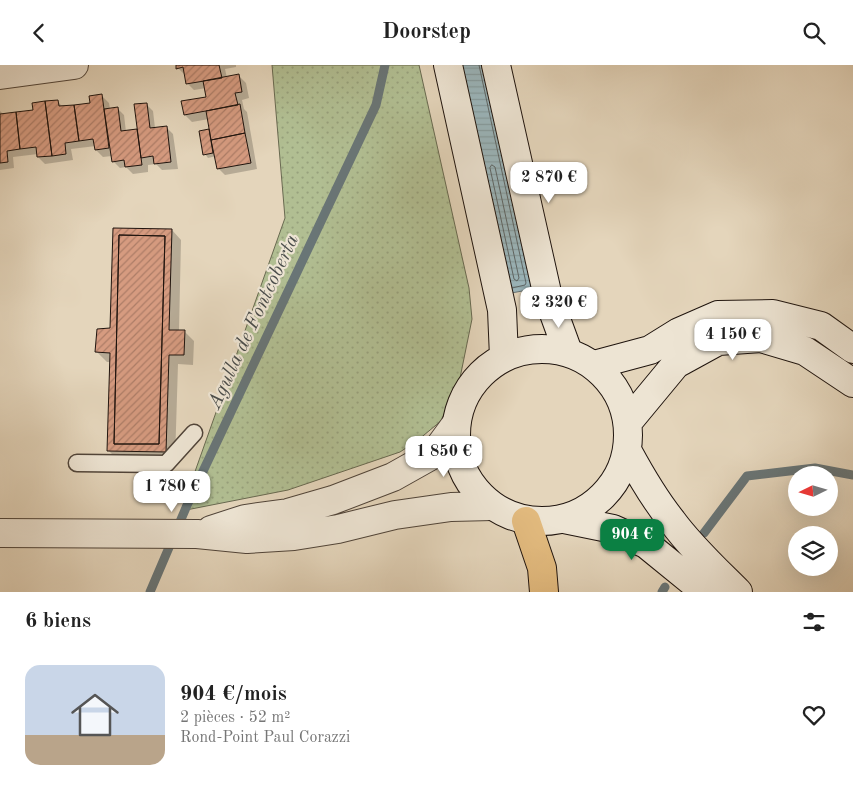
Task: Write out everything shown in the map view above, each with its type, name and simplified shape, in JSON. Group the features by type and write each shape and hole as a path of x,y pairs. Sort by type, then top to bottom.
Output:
{"main road":[{"path":"526,521 542,568 544,592"}],"street":[{"path":"0,75 74,65"},
{"path":"448,65 502,309 504,357"},
{"path":"496,65 548,297 568,352"},
{"path":"594,365 650,350 679,332 718,315 773,313 821,326 853,349"},
{"path":"628,422 676,364 718,341 760,339 805,351 853,383"},
{"path":"547,348 568,352 594,365 610,381 622,400 628,422 628,452 620,475 605,495 587,510 564,519 545,522 526,521 508,515 492,506 475,490 463,470 456,447 456,424 462,403 472,385 486,369 504,357 525,350 547,348"},
{"path":"197,534 245,519 288,513 333,501 393,477 434,454 456,424"},
{"path":"628,452 644,481 672,521 705,559 738,592"},
{"path":"0,533 197,534 247,539 294,536 338,529 395,515 451,507 492,506"},
{"path":"564,519 613,529 646,544 705,592"}],"lane":[{"path":"77,463 166,464 194,433"}],"green space":[{"path":"272,65 419,65 469,288 472,319 460,378 441,421 400,452 288,490 181,511 285,218"}],"water":[{"path":"456,65 484,65 533,289 506,294"}],"building":[{"path":"176,65 219,65 222,78 186,84 183,67 176,69"},
{"path":"239,74 242,92 235,93 238,105 184,115 181,101 206,97 203,81"},
{"path":"102,94 109,148 95,150 93,139 79,141 74,105 90,103 89,96"},
{"path":"58,100 59,106 74,105 79,141 65,143 66,154 52,156 45,101"},
{"path":"45,101 52,156 37,157 36,147 20,149 16,112 33,110 32,103"},
{"path":"147,103 150,128 167,126 171,162 154,164 153,156 141,158 134,104"},
{"path":"240,104 245,133 211,140 206,111"},
{"path":"118,107 121,131 137,129 142,165 125,167 124,160 112,162 104,109"},
{"path":"16,112 20,149 7,151 8,162 0,163 0,114"},
{"path":"209,129 213,153 203,155 199,131"},
{"path":"245,133 251,163 217,169 211,140"},
{"path":"113,228 172,229 169,330 185,330 184,355 169,355 166,452 107,451 110,353 95,352 97,329 110,328","holes":["119,235 165,236 159,444 114,444"]},
{"path":"119,235 165,236 159,444 114,444"}],"waterway":[{"name":"Agulla de Fontcoberta","path":"150,592 188,503 376,105 385,65"},
{"path":"704,533 747,476 815,468 853,475"},
{"path":"662,592 665,587"}]}
